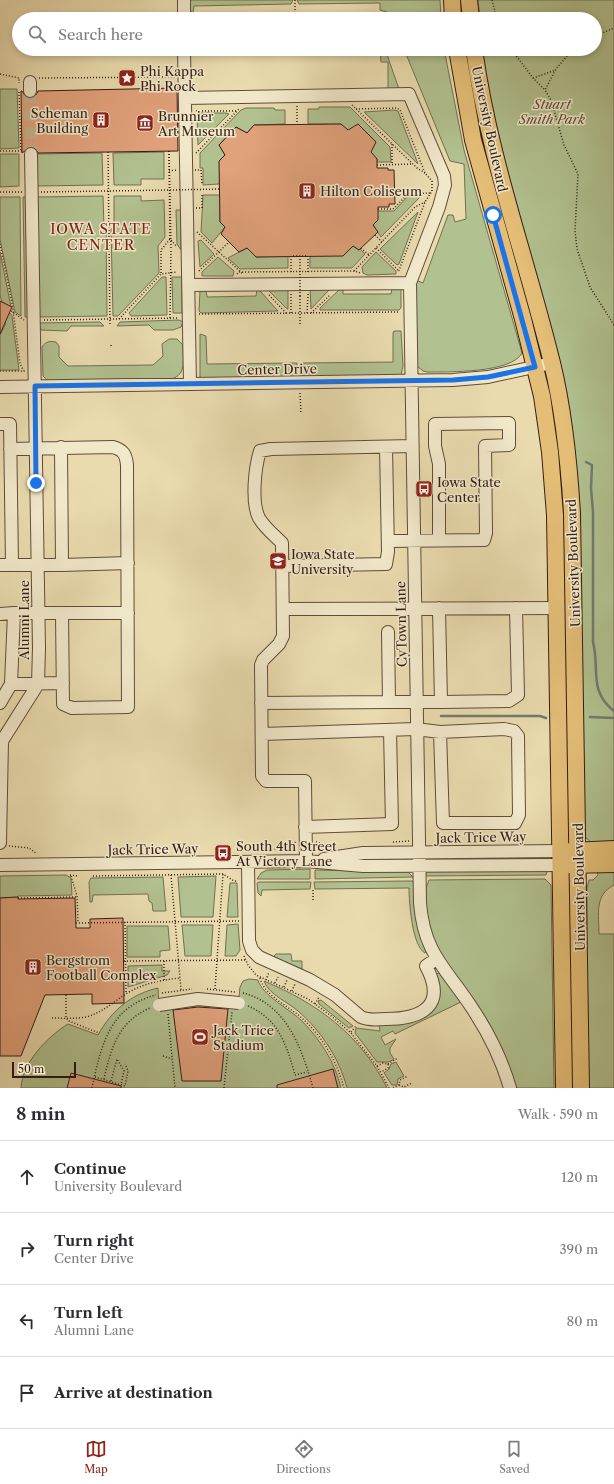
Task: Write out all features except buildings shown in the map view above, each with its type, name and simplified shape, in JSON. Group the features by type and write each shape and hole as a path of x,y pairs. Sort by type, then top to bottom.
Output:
{"main road":[{"path":"452,0 453,12"},
{"path":"469,0 470,12"},
{"name":"University Boulevard","path":"458,56 473,140 535,367 550,452 555,515 564,1088"},
{"name":"University Boulevard","path":"475,56 483,104 500,180 552,363 568,451 572,513 579,858 581,1088"},
{"path":"579,858 614,849"},
{"path":"560,858 579,858 614,864"}],"street":[{"path":"184,0 184,12"},
{"path":"184,56 190,384"},
{"path":"185,98 409,94 444,176 445,185 439,207 410,283 188,285"},
{"name":"Alumni Lane","path":"26,152 35,386 38,564 38,684"},
{"name":"CyTown Lane","path":"410,283 418,867 422,921 436,960 478,1017 501,1062 510,1088"},
{"name":"Center Drive","path":"0,386 471,379 552,363"},
{"path":"388,541 484,540 486,533 485,446 509,445 509,423 435,424 435,446 439,464 439,540"},
{"path":"0,424 10,424 6,565 128,563"},
{"path":"306,862 305,781 268,781 263,779 261,704 262,665 263,660 279,644 283,636 284,609 282,543 265,527 258,516 255,466 260,451 271,449 412,446"},
{"path":"10,449 36,447 112,447 121,450 126,455 128,707 72,708 63,704 62,613"},
{"path":"61,447 62,565"},
{"path":"282,566 386,564 388,541 386,447"},
{"path":"439,608 441,702"},
{"path":"261,704 509,701 518,695 516,608"},
{"path":"284,609 557,608"},
{"path":"0,703 11,684 14,613"},
{"path":"0,614 128,613"},
{"path":"388,632 389,702"},
{"path":"11,684 63,683"},
{"path":"4,845 1,741 38,684"},
{"path":"262,734 416,729 440,732 504,729 514,731 518,736 519,815 515,823 443,823 440,732"},
{"path":"305,827 392,824 390,730"},
{"name":"Jack Trice Way","path":"306,862 363,853 418,852 560,858"},
{"name":"Jack Trice Way","path":"0,865 306,862 357,866 418,867 560,858"},
{"path":"248,862 249,941 255,954 310,980 335,995 362,1017 369,1019 401,1019 415,1015 427,1008 433,999 435,990 433,979 426,966 436,960"},
{"path":"161,1002 198,999 237,1001"}],"path":[{"path":"295,0 296,12"},
{"path":"492,0 495,12"},
{"path":"602,33 614,28"},
{"path":"516,56 533,78 545,90 551,100 564,145 578,174 579,183 575,231 577,249 590,287 614,325"},
{"path":"545,90 556,69 567,56"},
{"path":"533,78 556,69"},
{"path":"0,74 19,78 28,82 185,77"},
{"path":"19,78 28,82"},
{"path":"350,104 432,181 431,193 425,202 397,276"},
{"path":"195,154 243,105"},
{"path":"297,107 297,124"},
{"path":"356,109 397,108 400,110 425,173"},
{"path":"195,112 237,111"},
{"path":"392,144 392,164"},
{"path":"0,151 26,152"},
{"path":"170,318 169,273 171,250 170,190 169,151 170,239 179,250"},
{"path":"108,152 110,326"},
{"path":"377,165 413,164"},
{"path":"169,170 180,170"},
{"path":"194,170 201,170 202,184"},
{"path":"36,192 220,189"},
{"path":"0,192 16,192"},
{"path":"378,209 393,209 408,194 431,193"},
{"path":"196,208 202,208 202,195"},
{"path":"351,275 415,207 425,202"},
{"path":"170,208 175,208"},
{"path":"196,232 239,272 246,276"},
{"path":"375,234 382,242"},
{"path":"161,274 161,250 170,239"},
{"path":"197,272 229,242"},
{"path":"0,244 14,313 20,364 24,371 0,371"},
{"path":"362,248 369,255"},
{"path":"376,248 399,271"},
{"path":"291,276 291,256 308,256 308,271"},
{"path":"300,256 300,324"},
{"path":"239,272 355,271 364,276"},
{"path":"119,319 161,274 180,272"},
{"path":"291,288 292,314"},
{"path":"307,313 308,288"},
{"path":"311,313 332,293"},
{"path":"267,294 287,314"},
{"path":"10,311 21,318"},
{"path":"198,314 404,312"},
{"path":"38,320 182,318"},
{"path":"300,363 300,373"},
{"path":"300,391 301,414"},
{"path":"262,851 274,850 285,844 299,842"},
{"path":"4,845 29,848 38,854"},
{"path":"215,989 223,874"},
{"path":"93,876 223,874 238,881"},
{"path":"77,876 71,875 77,897 77,923 239,920 239,928"},
{"path":"171,875 181,990"},
{"path":"313,889 313,900"},
{"path":"18,898 77,897"},
{"path":"125,922 126,994"},
{"path":"242,951 252,970 260,977 284,987 315,1004 351,1032 377,1066 389,1088"},
{"path":"125,961 247,960"},
{"path":"164,961 164,980"},
{"path":"266,980 268,974"},
{"path":"260,977 265,988 304,1020 316,1033 337,1065 344,1088"},
{"path":"275,983 278,977"},
{"path":"52,1018 86,1017 104,1010 126,994 142,986 164,980 180,978"},
{"path":"284,987 287,981"},
{"path":"292,991 295,984"},
{"path":"66,995 66,1018"},
{"path":"315,1004 318,998"},
{"path":"237,1001 259,1012 276,1027 288,1050 294,1075 308,1072"},
{"path":"237,1001 264,1002 284,1019 295,1037 313,1088"},
{"path":"224,1088 237,1001"},
{"path":"161,1002 172,1059 175,1088"},
{"path":"92,1088 102,1044 112,1024 134,1005 161,1002"},
{"path":"104,1079 113,1043 122,1029 133,1017 161,1002"},
{"path":"66,1018 73,1023 99,1033"},
{"path":"351,1032 355,1027"},
{"path":"163,1056 172,1059"},
{"path":"377,1066 383,1063 388,1064 398,1058"},
{"path":"111,1082 117,1059 124,1071 121,1084"},
{"path":"94,1077 125,1086 128,1074 125,1064"},
{"path":"381,1072 388,1068 388,1064"},
{"path":"399,1086 400,1080 408,1076"},
{"path":"393,1088 399,1086 404,1087 412,1083"}],"green space":[{"path":"188,0 293,0 291,4 194,6 193,12 189,10"},
{"path":"297,0 440,0 441,12 387,12 380,10 380,3 299,4"},
{"name":"Stuart Smith Park","path":"478,0 614,0 614,845 593,844 585,837 576,496 485,97 483,56 602,56 602,12 479,12"},
{"path":"381,56 387,56 399,89 388,89 388,62 381,62"},
{"path":"407,56 445,56 464,150 522,353 516,360 493,368 449,372 427,372 423,371 417,366 414,284 416,280 423,283 448,215 453,215 455,222 466,219 464,164 450,161"},
{"path":"0,89 17,89 19,148 0,149"},
{"path":"319,107 350,107 390,147 391,162 377,162 377,159 341,124 308,124 308,109 319,109"},
{"path":"246,108 274,108 275,110 285,110 285,124 254,125 247,133 236,127 219,145 225,155 219,184 203,185 203,168 200,168 200,153 241,110"},
{"path":"398,111 418,164 364,112"},
{"path":"199,113 229,114 198,145 197,116"},
{"path":"164,152 164,179 141,179 141,185 114,185 113,153"},
{"path":"102,153 103,185 36,186 36,154"},
{"path":"0,154 19,154 19,186 0,187"},
{"path":"203,195 220,195 220,222 225,227 212,243 201,232"},
{"path":"409,195 421,196 381,237 373,225 378,211 394,211"},
{"path":"103,196 104,228 106,229 107,316 39,317 37,197"},
{"path":"114,196 141,196 141,201 164,200 165,237 158,246 159,273 118,316 113,316 111,229 114,228"},
{"path":"0,197 20,197 21,316 15,312 0,239"},
{"path":"23,197 28,197 30,317 25,317"},
{"path":"176,210 181,210 181,250 177,244"},
{"path":"418,212 399,264 397,265 380,249"},
{"path":"201,240 214,254 200,267 198,241"},
{"path":"353,246 359,250 360,249 365,254 352,268 310,268 310,256"},
{"path":"247,248 256,257 288,256 288,268 240,269 228,258"},
{"path":"0,252 11,307 2,302 0,295"},
{"path":"376,252 396,271 396,274 367,275 363,273 362,267"},
{"path":"218,257 234,271 233,276 202,276 202,272"},
{"path":"162,277 166,277 167,315 131,316 129,313"},
{"path":"172,277 182,277 182,313 173,313"},
{"path":"310,288 331,288 311,309"},
{"path":"341,288 343,288 343,294 391,294 392,288 401,288 401,308 399,310 320,310 320,308"},
{"path":"257,289 278,311 201,313 199,311 200,290 206,290 207,297 256,296"},
{"path":"267,289 288,289 288,309 287,309"},
{"path":"0,313 10,313 12,316 19,370 0,370 0,335 6,323 0,319"},
{"path":"179,320 183,322 181,327 173,330 154,330 149,325 117,326 120,322"},
{"path":"100,322 104,326 71,326 67,331 41,330 38,323"},
{"path":"394,331 401,331 403,366 401,375 303,378 303,363 393,362"},
{"path":"200,334 206,336 207,364 297,363 297,378 200,377"},
{"path":"169,339 177,339 183,345 182,370 180,374 171,379 52,381 47,380 43,376 42,347 48,342 56,342 59,346 59,357 68,366 153,365 163,356 162,344"},
{"path":"310,869 310,879 257,879 261,873 267,870"},
{"path":"614,869 614,885 603,894 600,900 598,913 599,934 614,934 614,1088 586,1088 587,888 589,880 593,880 598,875 597,871"},
{"path":"315,870 408,872 413,877 315,879"},
{"path":"428,871 547,872 546,875 424,876"},
{"path":"66,875 71,878 72,895 18,896 0,898 0,876"},
{"path":"216,876 213,917 181,917 178,877"},
{"path":"163,877 166,911 153,911 152,903 149,901 148,894 93,895 92,902 90,902 89,882 91,878"},
{"path":"545,879 551,885 554,1088 515,1088 488,1023 438,951 426,918 424,894 429,880"},
{"path":"414,881 416,917 426,951 425,953 417,942 414,933 409,888 315,889 314,882"},
{"path":"259,882 311,882 310,889 262,890 261,896 258,893 257,883"},
{"path":"230,883 237,883 238,917 227,917"},
{"path":"238,924 240,950 236,956 225,956 227,925"},
{"path":"182,925 213,925 211,956 185,956"},
{"path":"127,926 168,926 170,950 160,951 160,957 127,957"},
{"path":"276,954 291,954 292,961 302,961 302,969 275,958 274,956"},
{"path":"162,965 162,971 170,971 167,975 128,987 128,966"},
{"path":"440,973 461,1002 395,1034 393,1031 381,1037 385,1045 396,1039 390,1048 390,1053 394,1059 389,1062 377,1062 355,1033 356,1028 380,1031 379,1025 407,1023 440,990 436,975"},
{"name":"Jack Trice Stadium","path":"249,979 258,980 265,991 276,1002 301,1020 314,1035 331,1060 341,1088 21,1088 22,1079 31,1060 44,1043 68,1024 98,1035 109,1018 123,1005 139,994 158,988 159,1005 191,1005 192,1007 210,1007 210,1004 238,1008 240,987 243,981"},
{"path":"264,981 302,1000 336,1023 364,1052 387,1088 347,1088 339,1066 322,1037 307,1019 279,998 266,986"},
{"path":"321,1000 353,1026 349,1028 319,1004 318,1001"},
{"path":"396,1062 404,1076 398,1079 397,1085 392,1085 384,1073 389,1069 391,1064"}],"waterway":[{"path":"586,462 592,465 593,642 596,679 601,695 614,711"},
{"path":"441,716 540,716 546,718"},
{"path":"590,717 614,718"}],"tunnel":[{"path":"30,91 31,154"}],"place":[{"name":"Phi Kappa Phi Rock","path":"127,78"},
{"name":"Scheman Building","path":"101,120"},
{"name":"Brunnier Art Museum","path":"145,123"},
{"name":"Hilton Coliseum","path":"307,191"},
{"name":"Iowa State Center","path":"424,489"},
{"name":"Iowa State University","path":"278,561"},
{"name":"South 4th Street At Victory Lane","path":"223,853"},
{"name":"Bergstrom Football Complex","path":"33,967"},
{"name":"Jack Trice Stadium","path":"200,1037"}],"district":[{"name":"IOWA STATE CENTER","path":"101,238"}],"route":[{"path":"36,483 35,386 453,380 488,377 535,367 509,267 493,215"}]}
